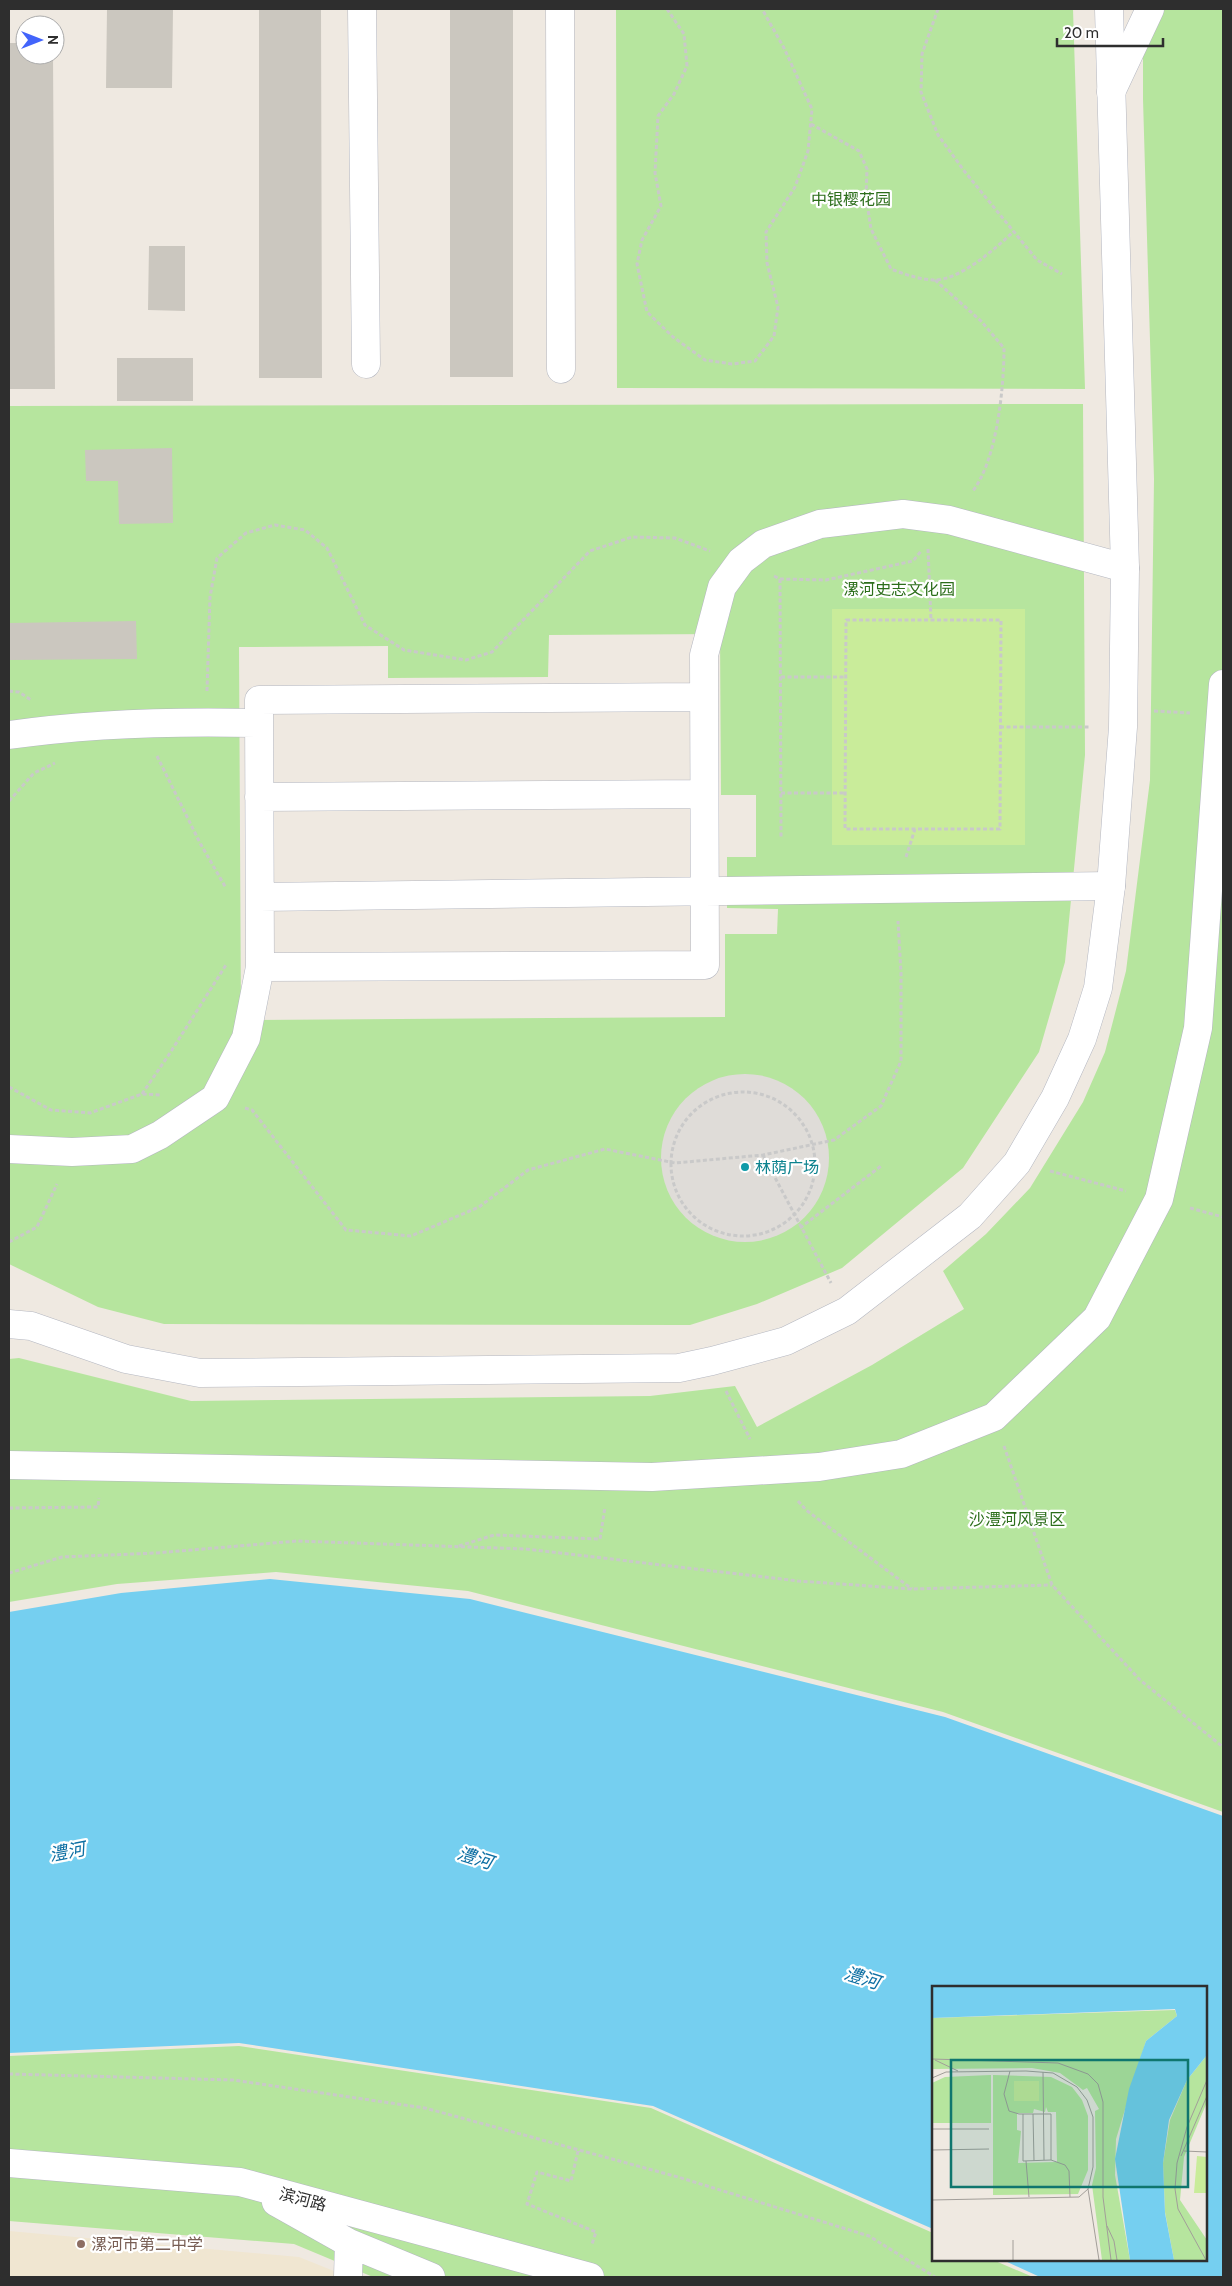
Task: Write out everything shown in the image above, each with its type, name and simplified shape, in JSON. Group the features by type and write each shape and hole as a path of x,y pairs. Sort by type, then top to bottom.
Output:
{"street":[{"path":"362,9 366,364"},
{"path":"560,9 561,369"},
{"path":"9,1324 31,1326 126,1359 200,1373 679,1368 786,1341 847,1311 970,1216 1017,1163 1054,1098 1082,1039 1098,988 1111,886 1123,718 1125,568 1109,9"},
{"path":"1111,92 1150,9"},
{"path":"260,967 705,965 704,655 722,587 741,561 763,544 820,524 903,514 949,520 1125,568"},
{"path":"9,1466 652,1477 819,1467 900,1454 994,1417 1098,1318 1159,1199 1198,1028 1223,684"},
{"path":"9,1149 72,1152 132,1149 160,1135 215,1098 246,1038 260,967 259,700 704,697"},
{"path":"9,735 70,726 195,722 259,723"},
{"path":"259,797 704,794"},
{"path":"260,897 1111,886"},
{"name":"滨河路","path":"9,2163 240,2182 585,2275"},
{"path":"240,2182 349,2242 431,2277"},
{"path":"348,2277 349,2242"}],"path":[{"path":"667,9 684,34 687,66 674,94 658,116 655,173 661,206 642,240 637,264 647,312 673,337 705,360 732,364 755,360 774,336 778,307 766,263 766,232 795,187 808,151 811,124 812,109 784,48 762,9"},
{"path":"938,9 922,54 921,92 938,135 1013,232 1038,260 1062,274"},
{"path":"811,124 859,151 867,169 866,196 871,229 890,270 919,278 935,280 959,272 984,257 1013,232"},
{"path":"935,280 981,321 1004,348 1004,369 993,448 975,488 949,520"},
{"path":"195,722 207,706 210,597 217,558 246,533 275,525 305,530 327,548 365,625 404,650 466,660 492,652 590,551 632,537 675,538 741,561 780,579 826,580 914,561 928,543 931,620"},
{"path":"780,579 781,837"},
{"path":"846,620 931,620 1001,620 1000,829 845,829 846,620"},
{"path":"781,677 845,677"},
{"path":"1000,727 1123,718 1222,714"},
{"path":"164,753 155,753 200,843 228,890"},
{"path":"9,801 34,773 57,762"},
{"path":"781,792 845,792"},
{"path":"9,1087 50,1110 90,1113 142,1094 215,1098 252,1110 346,1230 411,1236 479,1207 528,1170 606,1149 670,1162 763,1155 834,1140 880,1106 901,1061 901,973 895,888 915,829"},
{"path":"142,1094 189,1025 228,961"},
{"path":"731,1092 756,1092 780,1100 799,1116 812,1138 813,1145 816,1162 812,1188 794,1216 784,1225 763,1234 741,1237 718,1233 698,1222 683,1205 673,1184 670,1162 675,1137 688,1116 708,1100 731,1092"},
{"path":"763,1155 800,1228 847,1311"},
{"path":"1017,1163 1159,1199"},
{"path":"800,1228 880,1166"},
{"path":"1203,1212 1223,1217"},
{"path":"994,1417 1052,1585 1140,1680 1223,1747"},
{"path":"456,1547 494,1535 600,1539 609,1476"},
{"path":"9,1572 62,1557 156,1553 297,1541 526,1549 798,1581 912,1589 1052,1585"},
{"path":"9,2074 233,2080 425,2108 678,2177 869,2236 935,2277"},
{"path":"578,2151 571,2180 537,2172 527,2204 596,2232 585,2275"}],"shaded area":[{"name":"林荫广场","path":"753,1074 777,1080 805,1098 823,1126 828,1142 828,1174 823,1190 805,1218 792,1228 769,1239 737,1242 713,1236 685,1218 675,1205 664,1182 661,1150 667,1126 685,1098 698,1088 721,1077"},
{"name":"漯河市第二中学","path":"9,2231 299,2257 349,2277 9,2277"}],"green space":[{"name":"中银樱花园","path":"616,9 1073,9 1085,389 617,388"},
{"name":"沙澧河风景区","path":"1143,9 1223,9 1223,1812 943,1712 468,1591 276,1572 117,1584 9,1602 9,1359 19,1358 191,1401 650,1396 735,1386 757,1427 872,1365 964,1309 943,1271 986,1234 1030,1188 1083,1102 1105,1052 1126,971 1150,780 1154,479 1143,99"},
{"name":"漯河史志文化园","path":"1083,404 1085,755 1065,962 1039,1052 963,1168 842,1268 757,1304 690,1325 164,1324 98,1307 9,1264 9,406","holes":["720,634 721,795 756,795 756,857 727,857 727,908 778,909 777,934 725,934 725,1017 241,1020 239,647 388,646 388,678 548,677 549,635"]},
{"path":"832,609 1025,609 1025,845 832,845"},
{"path":"239,2046 651,2108 932,2233 932,2261 995,2261 1033,2277 373,2277 294,2244 9,2221 9,2056"}],"water":[{"name":"澧河","path":"270,1579 470,1599 945,1717 1223,1816 1223,2277 1040,2277 1005,2261 1207,2261 1207,1986 932,1986 932,2229 653,2106 239,2043 9,2053 9,1612 121,1593"}],"building":[{"path":"107,9 173,9 172,88 106,88"},
{"path":"259,9 321,9 322,378 259,378"},
{"path":"450,9 513,9 513,377 450,377"},
{"path":"9,43 15,43 15,65 53,65 55,389 9,389"},
{"path":"149,246 185,246 185,311 148,310"},
{"path":"117,358 193,358 193,401 117,401"},
{"path":"172,448 173,523 119,524 118,481 86,481 85,450"},
{"path":"136,621 137,659 9,660 9,623"}],"place":[{"name":"林荫广场","path":"745,1167"},
{"name":"漯河市第二中学","path":"81,2244"}]}
